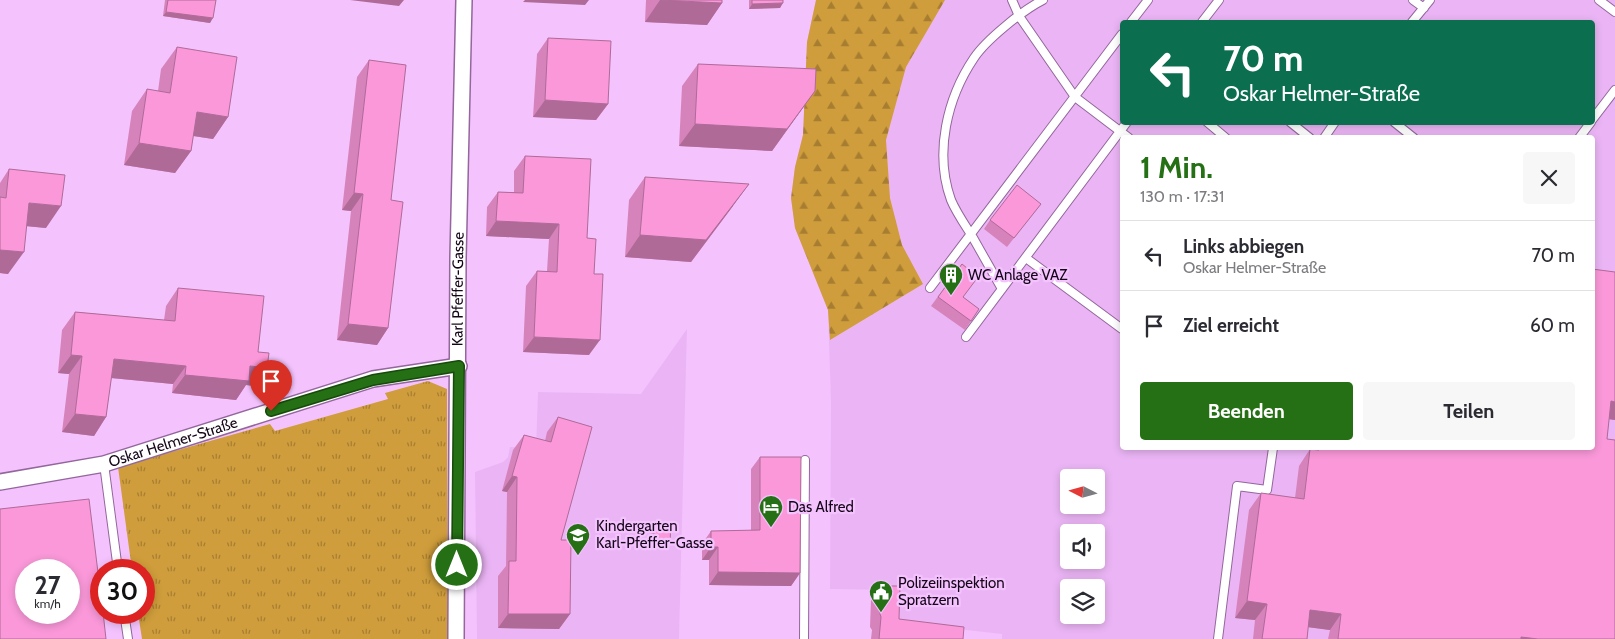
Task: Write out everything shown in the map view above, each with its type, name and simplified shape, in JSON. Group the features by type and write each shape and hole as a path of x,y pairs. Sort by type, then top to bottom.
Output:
{"street":[{"name":"Karl Pfeffer-Gasse","path":"456,639 459,366 458,258 464,0"},
{"name":"Oskar Helmer-Straße","path":"0,482 104,464 373,380 459,366"}],"lane":[{"path":"1012,0 1019,16 1075,97 1126,135"},
{"path":"1002,289 951,200 943,166 946,125 954,94 974,57 1031,6 1043,0"},
{"path":"1133,20 1148,0"},
{"path":"1204,20 1219,0"},
{"path":"1413,0 1424,8"},
{"path":"1414,20 1430,0"},
{"path":"1599,0 1615,12"},
{"path":"930,288 1120,37"},
{"path":"1595,117 1615,90"},
{"path":"966,337 1125,125"},
{"path":"1210,125 1222,135"},
{"path":"1294,125 1306,135"},
{"path":"1398,125 1410,135"},
{"path":"1581,135 1589,125"},
{"path":"1026,258 1120,328"},
{"path":"1218,639 1237,486 1267,490 1273,450"},
{"path":"804,639 806,460"},
{"path":"104,464 117,559"},
{"path":"126,624 128,639"}],"shaded area":[{"path":"816,0 1615,0 1615,639 1002,639 1002,634 957,629 890,632 891,590 830,589 831,403 828,310 795,228 791,198 795,167 803,135 807,42"},
{"name":"Kindergarten Karl-Pfeffer-Gasse","path":"687,329 679,639 477,639 475,472 503,462 508,457 510,447 536,448 538,392 641,394"}],"green space":[{"path":"816,0 945,0 906,67 886,140 890,198 902,245 923,284 830,340 828,310 795,228 791,198 795,167 803,135 807,42"},
{"path":"428,381 447,389 448,639 142,639 140,624 155,624 155,559 131,559 118,467 270,424 275,431 388,399 385,393"}],"building":[{"path":"168,0 216,0 213,18 166,12"},
{"path":"660,0 722,0 722,3"},
{"path":"752,0 783,0 783,3 752,4"},
{"path":"548,38 611,41 608,104 545,100"},
{"path":"177,47 237,57 228,117 197,112 191,151 139,143 147,89 170,93"},
{"path":"369,60 406,65 391,200 403,202 388,328 348,324 363,194 354,193"},
{"path":"698,64 816,69 815,91 787,129 695,124"},
{"path":"525,156 591,159 587,238 596,239 594,274 603,274 600,340 534,337 537,271 557,272 559,224 496,221 498,192 523,193"},
{"path":"9,169 65,175 61,206 29,203 24,252 0,250 0,197 6,198"},
{"path":"645,177 749,184 706,240 640,235"},
{"path":"1017,185 1041,204 1014,238 990,220"},
{"path":"962,264 978,277 963,297 979,309 971,321 938,297"},
{"path":"1595,269 1615,272 1615,402 1611,401 1607,439 1615,440 1615,639 1538,639 1521,637 1521,639 1338,639 1341,614 1310,610 1307,639 1262,639 1267,604 1247,601 1261,493 1304,499 1310,450 1595,450"},
{"path":"178,288 264,296 258,352 269,353 267,368 250,366 249,381 185,375 186,366 114,359 106,417 75,414 82,356 71,355 75,312 175,321"},
{"path":"558,417 592,427 561,540 571,540 570,614 508,614 509,561 516,561 517,477 512,476 524,435 551,442"},
{"path":"760,457 801,457 800,573 718,572 718,547 711,547 711,531 760,530"},
{"path":"89,499 96,559 90,559 90,624 104,624 106,639 0,639 0,509"},
{"path":"671,523 670,543 654,542 654,524"},
{"path":"880,586 900,586 899,619 964,627 963,639 879,639 881,617"}],"place":[{"name":"WC Anlage VAZ","path":"951,296"},
{"name":"Das Alfred","path":"771,528"},
{"name":"Kindergarten Karl-Pfeffer-Gasse","path":"578,556"},
{"name":"Polizeiinspektion Spratzern","path":"881,613"}],"route":[{"path":"271,411 373,380 459,366 457,565"}]}
